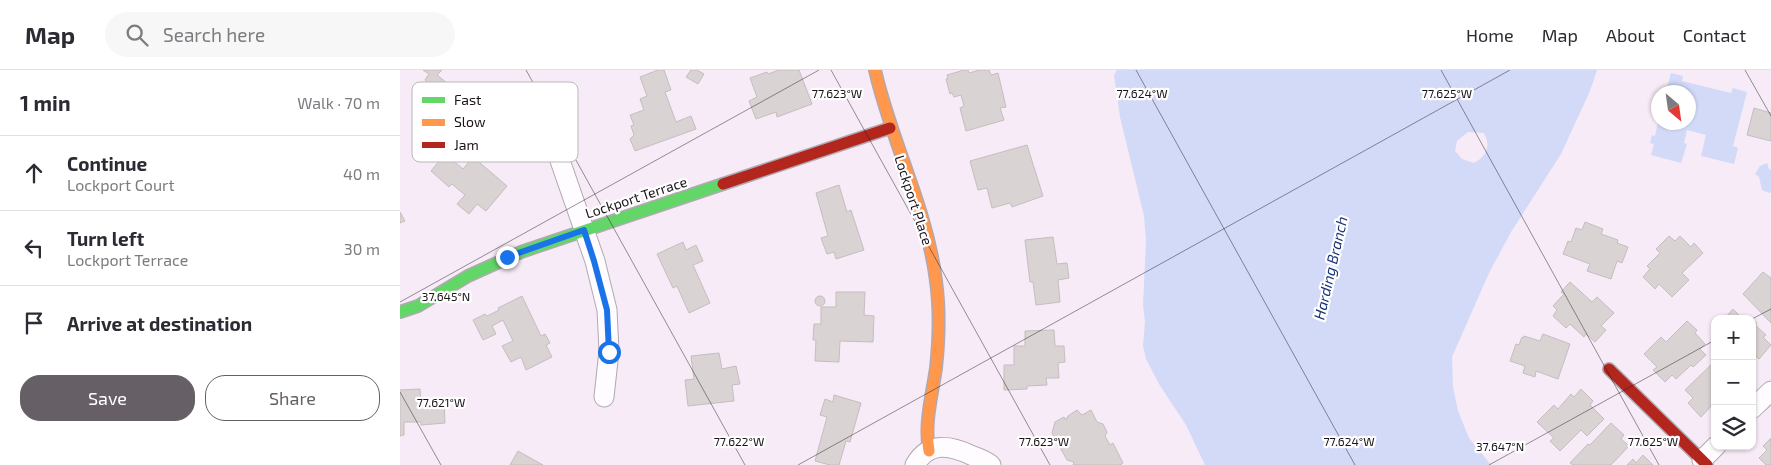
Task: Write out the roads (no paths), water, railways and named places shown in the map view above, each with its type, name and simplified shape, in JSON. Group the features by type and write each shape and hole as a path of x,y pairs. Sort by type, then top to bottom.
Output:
{"street":[{"name":"Lockport Place","path":"875,70 879,93 890,128 920,209 929,241 936,280 938,316 937,353 926,420 928,451"},
{"name":"Lockport Terrace","path":"400,312 418,306 469,275 507,257 890,128"},
{"path":"560,162 594,261 607,310 609,352 604,397"},
{"path":"1609,368 1705,463 1713,450"},
{"path":"1756,405 1771,391"},
{"path":"915,465 922,455 928,451 948,446 991,465"}],"water":[{"name":"Harding Branch","path":"1117,70 1597,70 1590,91 1561,154 1511,232 1489,273 1452,357 1453,386 1458,411 1469,438 1491,465 1205,465 1186,425 1159,384 1146,359 1143,346 1146,241 1144,216 1120,117 1114,75","holes":["1468,132 1484,133 1487,142 1485,154 1474,163 1462,159 1455,151 1457,141"]},
{"path":"1671,73 1683,76 1682,81 1731,93 1733,88 1747,92 1733,146 1738,148 1734,164 1701,156 1706,135 1687,130 1696,130 1696,85 1668,85"},
{"path":"1656,130 1687,130 1684,143 1687,144 1681,163 1651,155 1654,144 1650,143 1652,135 1655,136"},
{"path":"1767,163 1771,170 1771,192 1769,193 1762,190 1759,177 1755,174 1760,166"}]}
